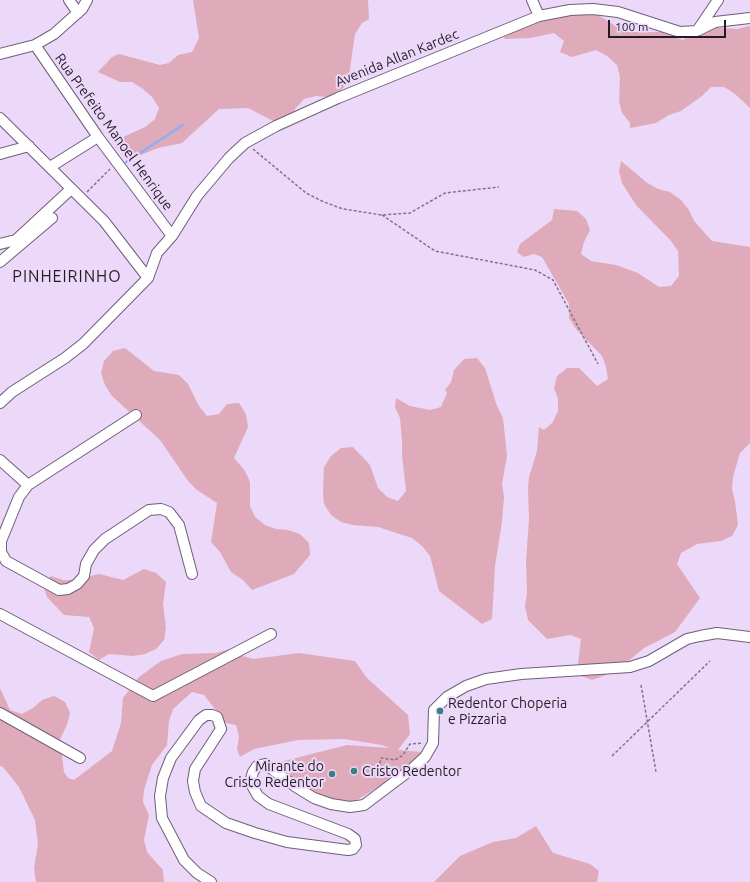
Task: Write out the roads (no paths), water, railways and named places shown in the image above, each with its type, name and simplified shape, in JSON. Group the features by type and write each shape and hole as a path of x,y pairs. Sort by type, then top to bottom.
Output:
{"street":[{"path":"69,0 82,7"},
{"path":"75,0 82,7"},
{"path":"532,0 539,16"},
{"path":"697,31 718,0"},
{"path":"0,54 34,45 54,34 82,7"},
{"name":"Avenida Allan Kardec","path":"148,278 158,253 172,236 209,181 245,143 276,126 338,98 539,16 570,10 593,9 618,12 680,32 697,31"},
{"path":"697,31 715,22 750,18"},
{"name":"Rua Prefeito Manoel Henrique","path":"34,45 98,137 172,236"},
{"path":"0,118 104,221 148,278 83,344 65,358 12,392 0,403"},
{"path":"50,167 98,137"},
{"path":"0,154 29,146"},
{"path":"0,244 16,240 70,189"},
{"path":"0,262 52,218"},
{"path":"136,415 28,485 19,497 4,533 1,552 6,561 45,583 59,590 68,589 77,584 84,576 86,564 104,539 149,510 161,509 174,516 179,525 192,574"},
{"path":"0,460 28,485"},
{"path":"0,614 153,696 271,634"},
{"path":"211,882 197,873 184,860 162,818 160,796 163,778 171,758 199,720 206,715 217,717 221,729 195,769 193,781 194,792 201,806 226,823 255,833 287,842 348,850 353,849 356,845 355,839 348,834 280,808 258,796 250,782 252,772 257,766 266,764 296,787 314,798 330,804 350,807 364,805 414,768 425,757 433,743 434,710 447,697 466,686 486,679 521,674 630,667 649,661 687,639 718,634 750,637"},
{"path":"0,713 80,758"}],"waterway":[{"path":"126,162 183,125"}],"place":[{"name":"Redentor Choperia e Pizzaria","path":"440,711"},
{"name":"Cristo Redentor","path":"354,771"},
{"name":"Mirante do Cristo Redentor","path":"332,774"}],"district":[{"name":"PINHEIRINHO","path":"67,277"}]}
